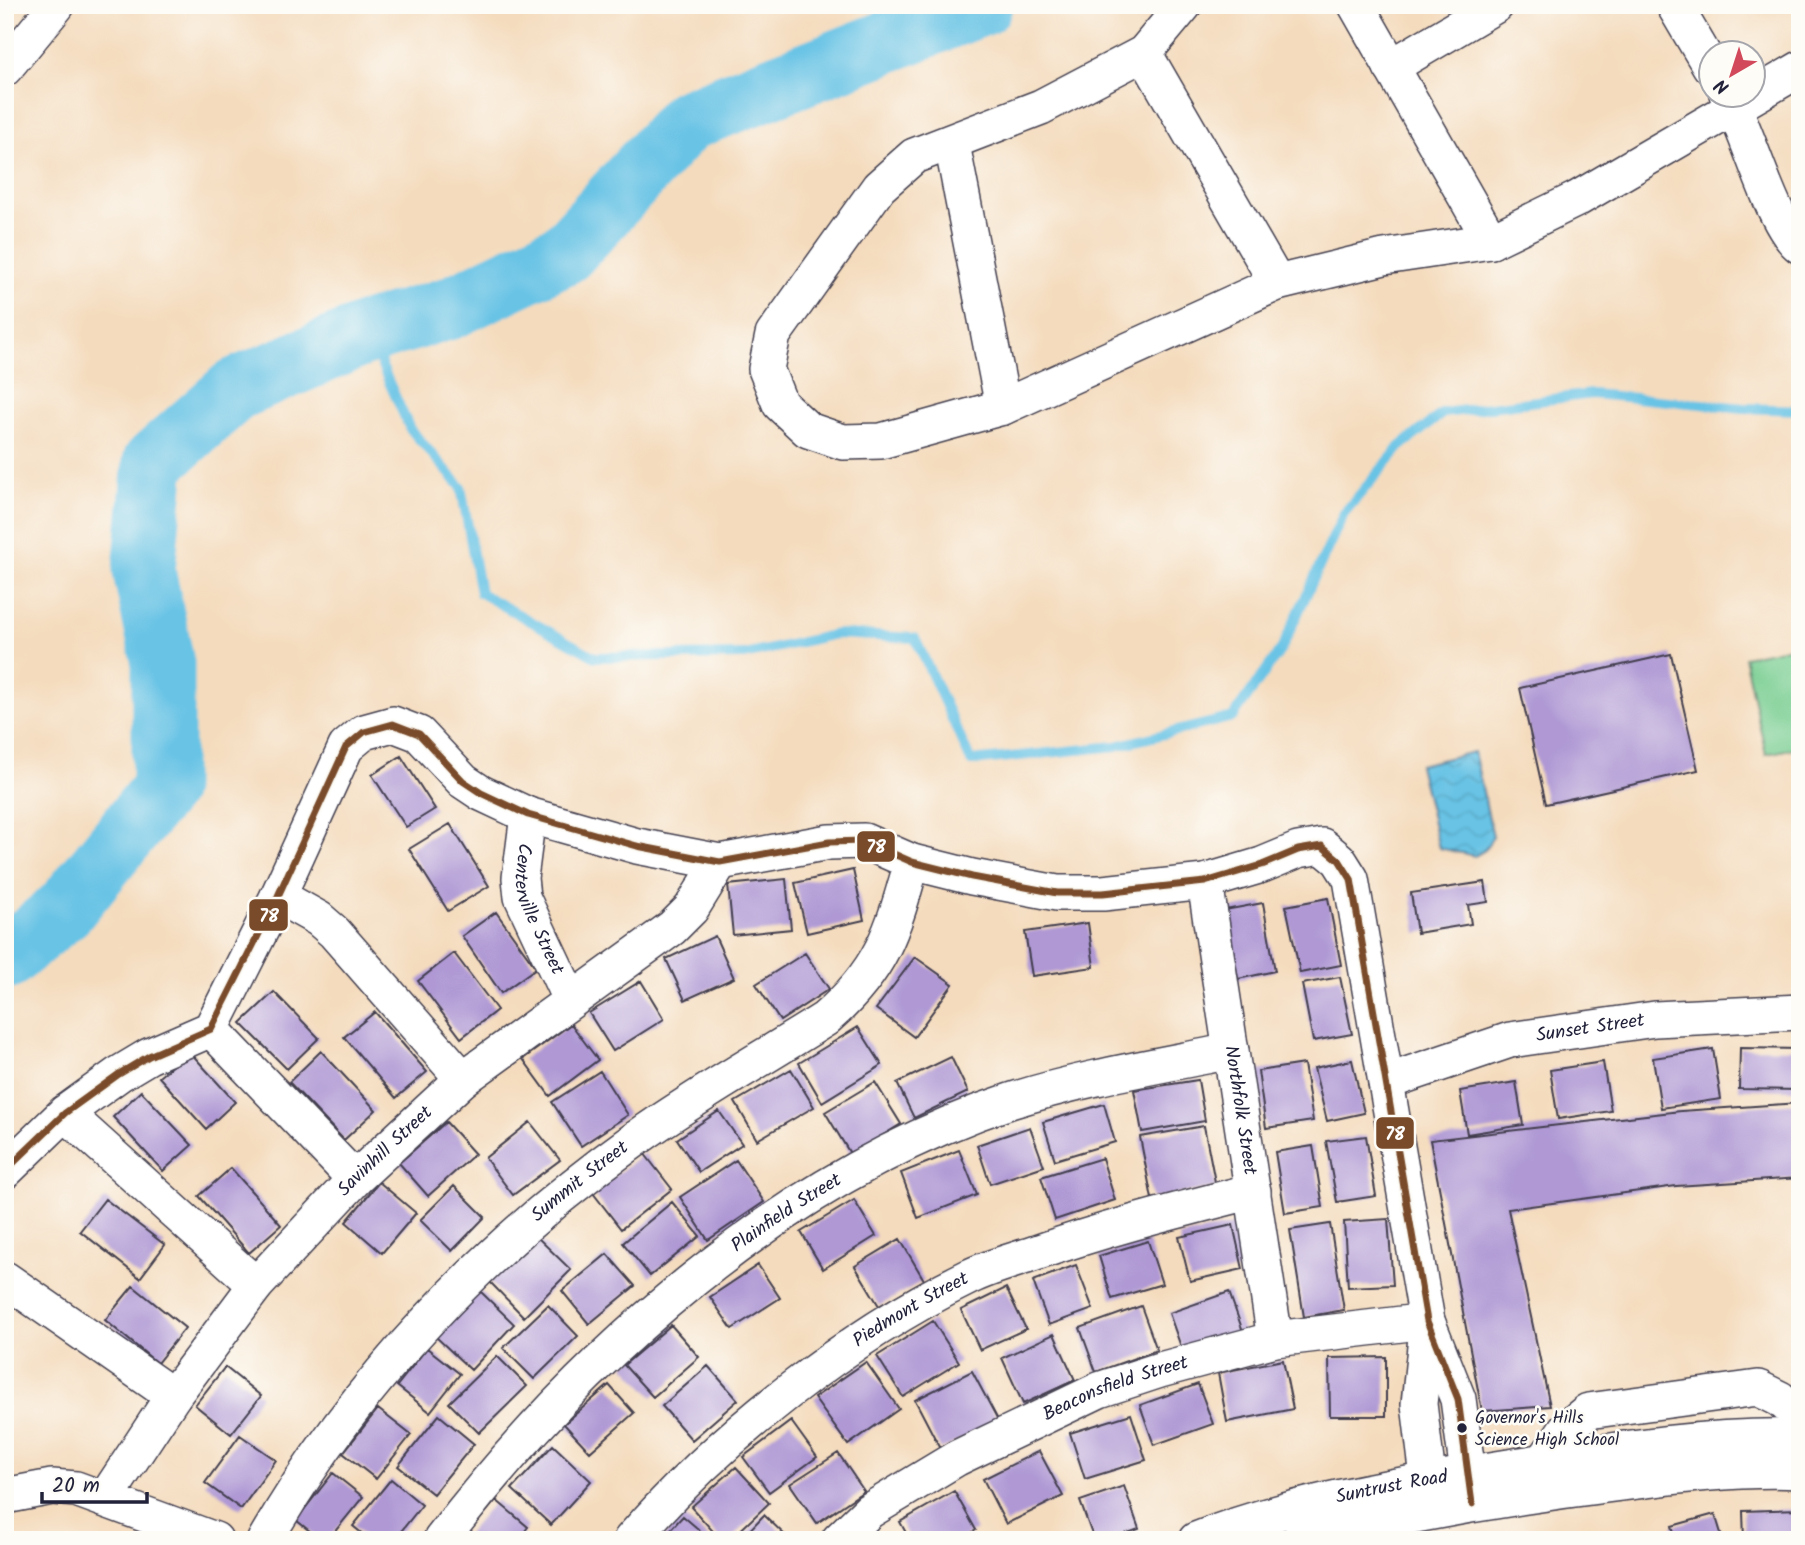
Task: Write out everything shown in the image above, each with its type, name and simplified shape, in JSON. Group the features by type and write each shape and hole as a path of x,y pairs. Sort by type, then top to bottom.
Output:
{"street":[{"path":"5,68 57,5"},
{"path":"1184,5 1144,53 1041,107 952,144 914,156 879,187 773,335 766,369 780,404 808,430 843,442 881,442 1003,407 1277,283 1384,257 1491,242 1577,199 1720,108"},
{"path":"1356,5 1491,242"},
{"path":"1391,66 1496,5"},
{"path":"1674,5 1696,42"},
{"path":"1144,53 1277,283"},
{"path":"1766,85 1800,69"},
{"path":"1734,108 1773,203 1792,241 1800,246"},
{"path":"952,144 1003,407"},
{"path":"5,1171 65,1113 149,1056 211,1029 278,896 346,747 364,732 393,724 419,734 463,781 481,793 528,815 637,846 720,862 829,842 864,841 912,862 1057,893 1103,893 1205,882 1321,846 1339,860 1351,879 1427,1321 1458,1399 1470,1489"},
{"name":"Centerville Street","path":"528,815 520,878 522,897 570,999"},
{"name":"Savinhill Street","path":"105,1499 173,1396 256,1285 355,1179 463,1079 570,999 672,928 691,909 720,862"},
{"name":"Summit Street","path":"265,1540 299,1481 357,1402 471,1278 550,1206 637,1138 825,1019 852,996 892,932 912,862"},
{"name":"Northfolk Street","path":"1205,882 1275,1339"},
{"path":"278,896 319,919 334,932 463,1079"},
{"name":"Sunset Street","path":"1386,1082 1510,1040 1655,1019 1800,1012"},
{"path":"211,1029 355,1179"},
{"name":"Plainfield Street","path":"440,1540 548,1414 605,1357 732,1249 790,1210 926,1135 1008,1102 1065,1085 1231,1051"},
{"path":"65,1113 256,1285"},
{"name":"Piedmont Street","path":"631,1540 710,1459 791,1388 890,1323 970,1276 1121,1224 1253,1191"},
{"path":"5,1279 173,1396"},
{"path":"1427,1321 1419,1404 1430,1495"},
{"name":"Beaconsfield Street","path":"839,1540 869,1511 957,1458 1099,1390 1160,1370 1275,1339 1427,1321"},
{"path":"1544,1461 1566,1429 1588,1411 1758,1388 1780,1399 1800,1416"},
{"name":"Suntrust Road","path":"1470,1489 1544,1461 1681,1443 1800,1437"},
{"name":"Suntrust Road","path":"1196,1540 1270,1514 1470,1489 1686,1475 1800,1471"},
{"path":"5,1496 52,1487 76,1489 215,1540"},
{"name":"Suntrust Road","path":"1300,1540 1430,1495"}],"green space":[{"path":"1800,645 1800,747 1766,754 1744,657"}],"water":[{"path":"1474,752 1493,836 1485,850 1475,856 1439,848 1419,765"}],"building":[{"path":"1671,654 1698,770 1546,804 1520,688"},
{"path":"401,756 435,809 406,827 372,775"},
{"path":"450,824 489,886 448,911 409,849"},
{"path":"853,870 864,920 807,933 795,883"},
{"path":"786,879 791,929 733,935 728,885"},
{"path":"1485,882 1488,902 1468,905 1471,924 1417,933 1411,893"},
{"path":"1328,898 1341,965 1300,973 1286,906"},
{"path":"1263,903 1275,971 1238,979 1225,910"},
{"path":"496,912 536,968 501,993 462,936"},
{"path":"1088,923 1094,967 1032,976 1025,932"},
{"path":"715,936 734,978 685,1000 666,959"},
{"path":"454,953 497,1010 461,1038 418,981"},
{"path":"805,953 829,989 780,1021 756,984"},
{"path":"915,957 953,984 914,1037 876,1009"},
{"path":"1340,977 1352,1034 1313,1041 1302,984"},
{"path":"641,981 664,1019 613,1051 589,1013"},
{"path":"274,992 319,1038 287,1069 241,1023"},
{"path":"375,1012 427,1072 396,1098 344,1037"},
{"path":"571,1024 598,1060 550,1096 523,1059"},
{"path":"858,1027 882,1065 822,1102 799,1063"},
{"path":"1740,1048 1800,1049 1800,1090 1739,1089"},
{"path":"1713,1049 1721,1099 1661,1108 1653,1058"},
{"path":"189,1051 235,1102 206,1129 159,1077"},
{"path":"321,1051 376,1110 344,1140 289,1082"},
{"path":"951,1057 968,1092 914,1118 897,1083"},
{"path":"1352,1060 1364,1113 1327,1121 1314,1068"},
{"path":"1603,1062 1611,1111 1558,1119 1550,1070"},
{"path":"1304,1064 1313,1121 1266,1128 1258,1071"},
{"path":"791,1069 814,1107 757,1140 735,1102"},
{"path":"600,1071 628,1115 581,1146 552,1102"},
{"path":"1198,1080 1205,1121 1142,1132 1134,1090"},
{"path":"875,1082 901,1124 851,1155 825,1112"},
{"path":"1516,1082 1523,1125 1467,1134 1460,1091"},
{"path":"141,1091 192,1145 163,1171 113,1117"},
{"path":"1800,1103 1800,1178 1676,1186 1508,1209 1550,1406 1482,1411 1430,1140 1681,1111"},
{"path":"1104,1104 1115,1142 1055,1160 1043,1122"},
{"path":"719,1111 742,1144 699,1172 677,1139"},
{"path":"446,1122 475,1154 428,1196 399,1163"},
{"path":"530,1122 560,1160 513,1195 485,1158"},
{"path":"1204,1126 1216,1187 1152,1199 1140,1137"},
{"path":"1030,1127 1044,1166 990,1184 977,1145"},
{"path":"1366,1136 1376,1196 1337,1202 1326,1141"},
{"path":"1313,1146 1323,1207 1285,1213 1275,1152"},
{"path":"959,1150 977,1195 918,1218 901,1173"},
{"path":"644,1153 672,1189 621,1229 593,1193"},
{"path":"1102,1158 1115,1200 1055,1220 1041,1177"},
{"path":"736,1160 764,1202 708,1240 680,1197"},
{"path":"231,1168 281,1225 249,1253 199,1196"},
{"path":"379,1182 416,1213 382,1253 346,1222"},
{"path":"454,1186 485,1217 452,1251 420,1220"},
{"path":"105,1199 165,1245 140,1278 80,1231"},
{"path":"854,1200 876,1236 823,1269 801,1232"},
{"path":"672,1202 700,1236 650,1276 623,1243"},
{"path":"1388,1219 1393,1285 1348,1287 1344,1222"},
{"path":"1330,1224 1344,1310 1304,1317 1290,1230"},
{"path":"1233,1225 1243,1269 1190,1281 1179,1237"},
{"path":"536,1236 571,1270 524,1317 490,1282"},
{"path":"900,1239 924,1280 879,1306 855,1266"},
{"path":"1148,1241 1162,1284 1112,1299 1099,1256"},
{"path":"607,1254 635,1286 589,1324 562,1291"},
{"path":"758,1265 780,1298 732,1329 710,1297"},
{"path":"1076,1265 1093,1309 1049,1325 1033,1281"},
{"path":"133,1286 185,1328 157,1363 105,1320"},
{"path":"1006,1288 1026,1329 980,1350 961,1310"},
{"path":"479,1290 514,1324 471,1370 435,1336"},
{"path":"1229,1292 1245,1337 1185,1358 1169,1313"},
{"path":"548,1305 578,1336 534,1379 503,1348"},
{"path":"1141,1306 1157,1350 1096,1372 1080,1328"},
{"path":"933,1321 959,1362 903,1397 877,1356"},
{"path":"671,1325 699,1357 653,1397 624,1365"},
{"path":"1054,1334 1075,1380 1023,1404 1002,1358"},
{"path":"427,1348 460,1374 430,1412 397,1386"},
{"path":"497,1356 527,1386 479,1433 449,1403"},
{"path":"1386,1357 1386,1416 1330,1416 1329,1358"},
{"path":"1283,1360 1293,1409 1227,1422 1218,1373"},
{"path":"866,1362 899,1409 848,1445 814,1398"},
{"path":"708,1366 738,1400 692,1440 662,1406"},
{"path":"225,1367 261,1396 231,1434 195,1405"},
{"path":"972,1371 998,1420 941,1450 915,1400"},
{"path":"1198,1384 1213,1424 1154,1445 1140,1405"},
{"path":"609,1385 634,1413 590,1452 564,1424"},
{"path":"378,1409 411,1435 376,1479 343,1453"},
{"path":"1131,1414 1146,1460 1085,1479 1070,1433"},
{"path":"439,1415 474,1444 433,1494 398,1466"},
{"path":"791,1421 817,1457 769,1492 743,1457"},
{"path":"240,1435 276,1460 241,1509 205,1483"},
{"path":"553,1445 591,1481 551,1525 512,1489"},
{"path":"1039,1451 1063,1496 1006,1524 983,1479"},
{"path":"838,1453 864,1491 817,1523 790,1484"},
{"path":"736,1467 769,1503 730,1540 721,1540 691,1507"},
{"path":"333,1473 363,1497 328,1540 321,1540 296,1520"},
{"path":"391,1479 422,1505 394,1540 370,1540 353,1526"},
{"path":"1124,1486 1139,1529 1108,1540 1094,1540 1080,1501"},
{"path":"954,1491 976,1530 959,1540 910,1540 900,1522"},
{"path":"496,1500 528,1527 518,1540 462,1540"},
{"path":"1800,1509 1800,1540 1744,1540 1743,1511"},
{"path":"1715,1514 1723,1540 1676,1540 1672,1526"},
{"path":"764,1515 790,1540 740,1540"},
{"path":"683,1516 711,1540 661,1540"},
{"path":"1639,1533 1641,1540 1619,1539"}],"waterway":[{"path":"5,959 65,909 163,788 163,663 144,571 154,462 236,389 367,333 450,308 565,253 687,120 981,5"},
{"path":"367,333 410,429 461,487 480,593 595,657 745,655 836,634 915,638 971,761 1116,746 1233,717 1282,648 1344,513 1400,447 1443,413 1592,394 1744,408 1800,410"}],"transit line":[{"name":"78","path":"5,1171 65,1113 119,1074 149,1056 211,1029 278,896 346,747 364,732 393,724 419,734 463,781 481,793 528,815 637,846 720,862 829,842 864,841 912,862 972,877 1057,893 1103,893 1205,882 1262,865 1298,850 1322,846 1339,860 1351,879 1427,1321 1458,1399 1472,1504"}],"place":[{"name":"Governor's Hills Science High School","path":"1462,1428"}]}
